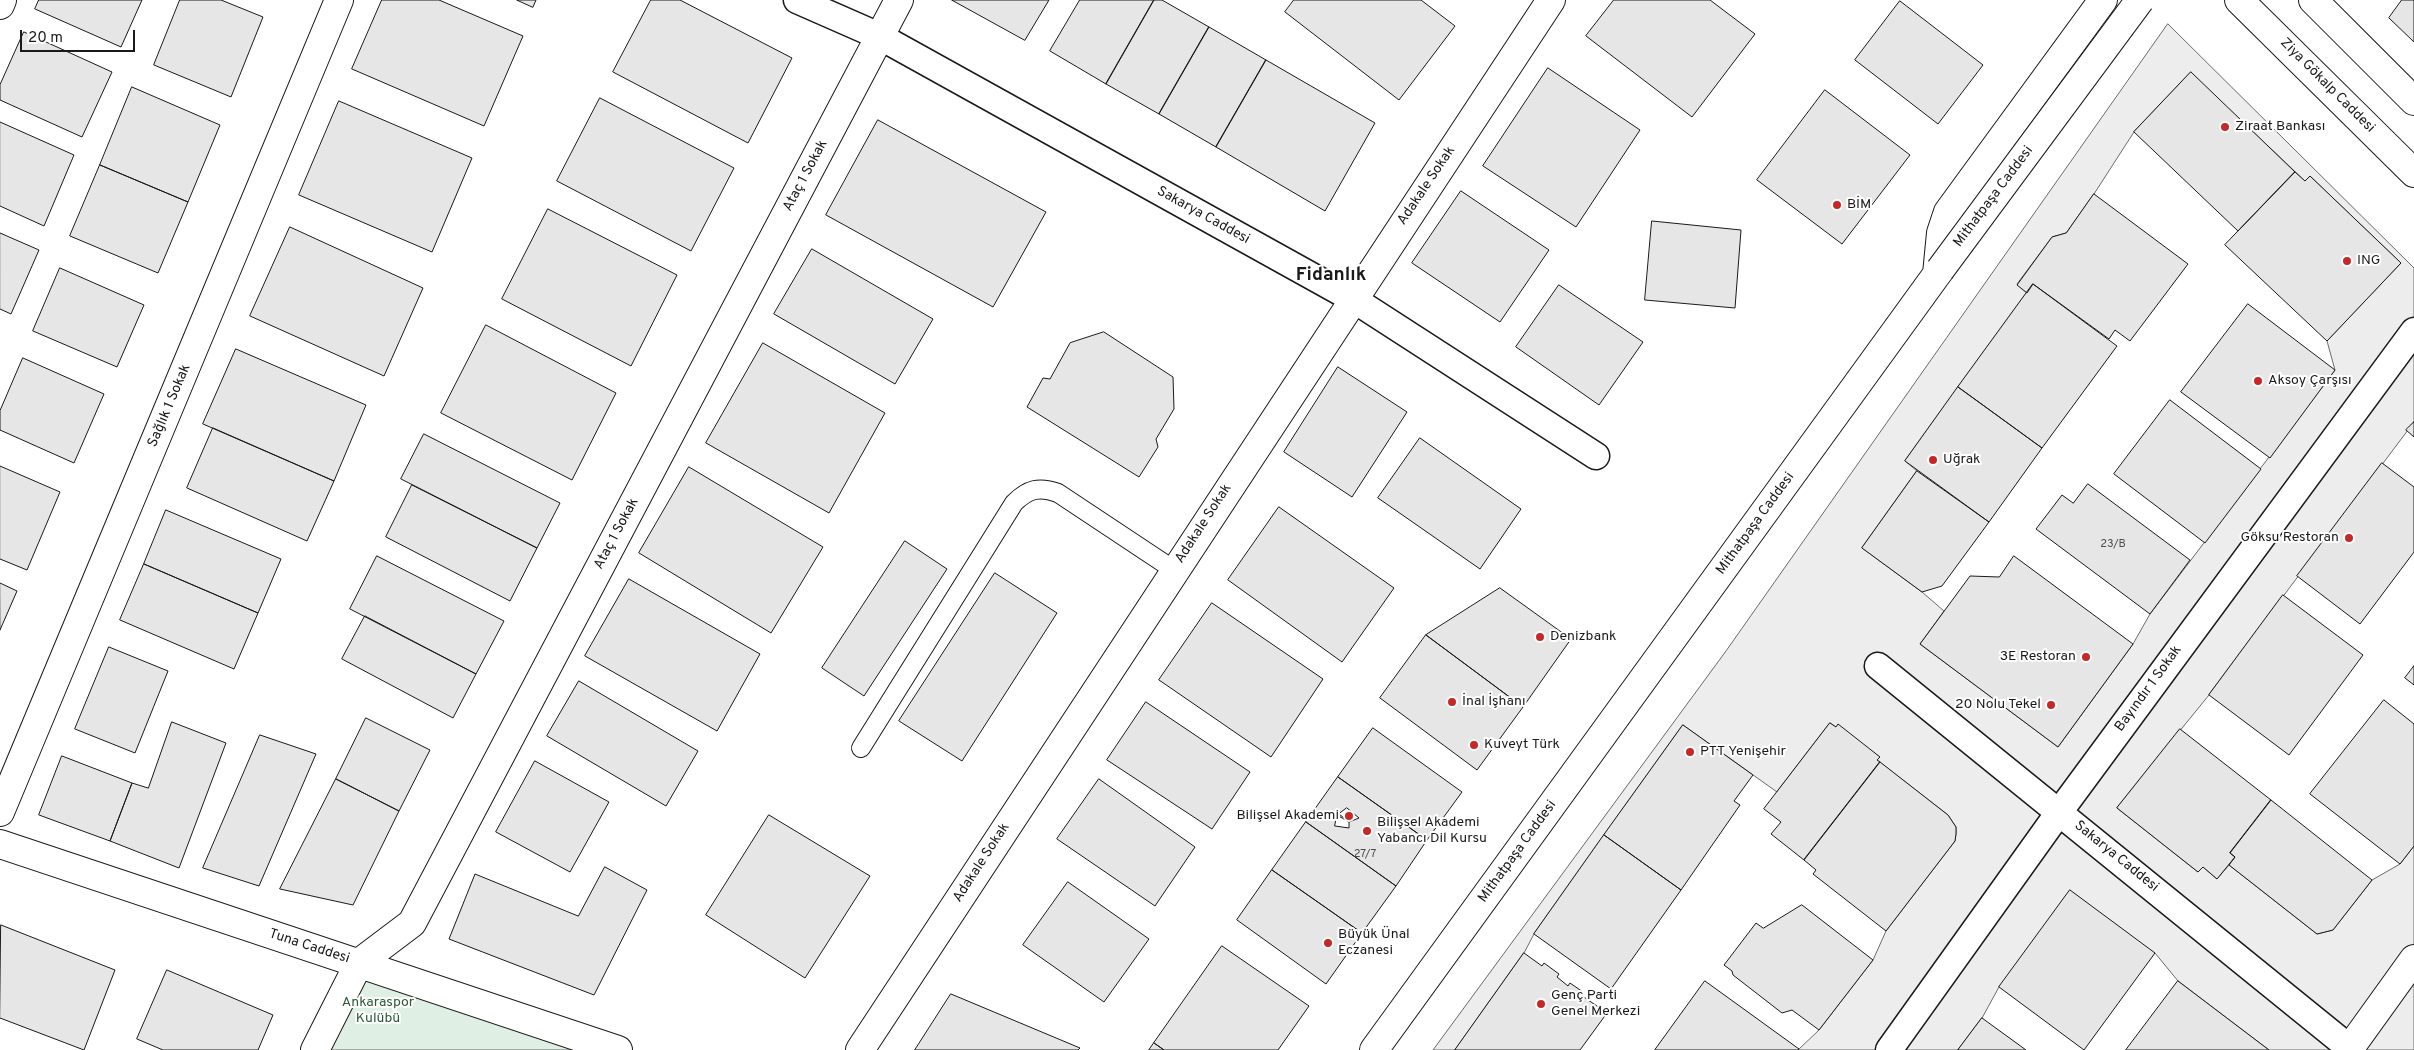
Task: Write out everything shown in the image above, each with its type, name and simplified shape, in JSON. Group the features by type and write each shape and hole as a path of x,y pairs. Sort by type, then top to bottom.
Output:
{"street":[{"path":"0,5 2,0"},
{"name":"Sağlık 1 Sokak","path":"0,812 340,0"},
{"name":"Sakarya Caddesi","path":"797,0 880,36 1353,299 1596,456"},
{"name":"Ataç 1 Sokak","path":"315,1050 359,963 412,923 899,0"},
{"name":"Adakale Sokak","path":"860,1050 1174,570 1551,0"},
{"path":"1939,272 1941,233 1948,212 2103,0"},
{"name":"Mithatpaşa Caddesi","path":"1374,1050 1939,272 2140,0"},
{"name":"Ziya Gökalp Caddesi","path":"2239,0 2414,172"},
{"path":"2313,0 2414,101"},
{"name":"Bayındır 1 Sokak","path":"1888,1050 2060,811 2414,331"},
{"name":"Sakarya Caddesi","path":"1878,666 2060,811 2351,1049"},
{"name":"Tuna Caddesi","path":"0,844 618,1050"},
{"path":"2351,1049 2414,960"}],"lane":[{"path":"861,748 1014,503 1028,492 1040,488 1058,493 1174,570"}],"green space":[{"name":"Ankaraspor Kulübü","path":"359,963 618,1050 315,1050"}],"shaded area":[{"path":"2168,24 2414,268 2414,422 2209,695 2117,808 2198,872 2203,867 2217,879 2229,865 2317,934 2333,930 2372,880 2400,864 2414,846 2414,1050 2269,1050 2178,981 2155,953 1999,987 1982,1018 1958,1050 1798,1050 1819,1030 1873,960 1886,931 1955,841 1956,834 1956,827 1948,815 1877,760 1880,757 1830,723 1777,792 1683,725 1534,934 1524,953 1455,1050 1433,1050 1726,651","holes":["2191,73 2305,181 2310,176 2401,263 2327,341 2335,370 2150,614 2133,644 2058,747 1920,644 1944,611 1922,592 1862,548 1917,471 1905,461 2027,293 2017,284 2052,237 2066,233 2134,132"]}],"building":[{"path":"39,0 142,0 121,47 35,9"},
{"path":"180,0 221,0 263,17 231,97 154,65"},
{"path":"382,0 439,0 523,36 484,126 352,69"},
{"path":"517,0 536,0 533,7"},
{"path":"651,0 680,0 792,58 748,143 613,72"},
{"path":"952,0 1049,0 1025,40"},
{"path":"1080,0 1154,0 1106,84 1050,51"},
{"path":"1154,0 1162,0 1209,27 1159,114 1106,84"},
{"path":"1294,0 1421,0 1455,26 1399,100 1285,12"},
{"path":"1614,0 1710,0 1755,34 1692,117 1586,36"},
{"path":"2402,0 2414,0 2414,42 2389,18"},
{"path":"1900,1 1983,65 1938,124 1855,60"},
{"path":"1209,27 1266,60 1216,147 1159,114"},
{"path":"24,32 112,72 82,137 0,100 0,85"},
{"path":"1266,60 1375,123 1325,211 1216,147"},
{"path":"1548,68 1640,130 1576,227 1483,166"},
{"path":"2191,72 2295,172 2238,231 2134,132"},
{"path":"132,87 220,125 188,202 100,165"},
{"path":"1825,90 1910,155 1842,244 1757,180"},
{"path":"600,98 734,168 691,251 557,181"},
{"path":"339,101 472,158 432,252 299,195"},
{"path":"878,120 1046,212 993,307 826,215"},
{"path":"0,122 74,155 44,226 0,206"},
{"path":"100,165 188,202 158,273 70,236"},
{"path":"2295,172 2305,181 2310,176 2401,263 2327,341 2225,245"},
{"path":"1461,191 1549,250 1500,322 1412,263"},
{"path":"2094,194 2188,264 2130,341 2115,330 2109,339 2033,284 2027,293 2017,285 2052,237 2066,233"},
{"path":"548,209 677,275 631,366 502,299"},
{"path":"1652,221 1741,230 1735,308 1645,300"},
{"path":"290,227 423,288 384,376 250,316"},
{"path":"0,233 39,250 11,314 0,309"},
{"path":"812,249 933,319 895,384 774,314"},
{"path":"60,268 144,305 117,367 33,331"},
{"path":"2033,284 2117,346 2042,448 1958,387"},
{"path":"1559,285 1643,342 1599,405 1516,347"},
{"name":"Aksoy Çarşısı","path":"2248,304 2335,370 2270,458 2181,392"},
{"path":"486,325 616,393 572,480 441,413"},
{"path":"1104,332 1173,377 1174,409 1156,439 1158,447 1139,477 1027,407 1043,378 1050,379 1070,343"},
{"path":"763,343 885,413 829,513 706,443"},
{"path":"236,349 366,405 334,481 203,424"},
{"path":"23,358 104,394 74,463 0,430 0,411"},
{"path":"1338,367 1407,412 1352,497 1284,452"},
{"path":"1958,387 2042,448 1989,522 1905,461"},
{"path":"2170,400 2261,469 2205,543 2114,474"},
{"path":"2414,422 2414,437 2406,430"},
{"path":"213,428 334,481 307,541 187,488"},
{"path":"424,434 560,503 537,548 401,479"},
{"path":"1420,438 1521,509 1480,569 1378,498"},
{"path":"2382,463 2414,487 2414,552 2360,624 2297,576"},
{"path":"0,466 60,492 27,570 0,559"},
{"path":"689,467 823,547 771,633 639,553"},
{"path":"1917,471 1989,522 1942,586 1922,592 1862,548"},
{"path":"2088,484 2190,560 2150,614 2036,529 2062,495 2073,503"},
{"path":"412,485 537,548 510,601 386,537"},
{"path":"1279,507 1394,588 1342,662 1228,580"},
{"path":"166,510 281,559 258,613 144,564"},
{"path":"905,541 947,569 864,696 822,668"},
{"path":"377,556 504,621 476,674 350,609"},
{"path":"2014,556 2133,644 2058,747 1920,644 1970,576 1999,577"},
{"path":"144,564 258,613 234,669 120,620"},
{"path":"995,573 1057,613 962,761 899,721"},
{"path":"629,579 760,654 717,731 585,656"},
{"path":"0,583 17,591 0,630"},
{"path":"1500,588 1571,639 1523,707 1426,635"},
{"path":"2283,595 2363,655 2289,755 2209,695"},
{"path":"1212,603 1323,679 1271,757 1159,680"},
{"path":"365,616 476,674 453,718 342,659"},
{"name":"İnal İşhanı","path":"1426,635 1523,707 1477,770 1380,698"},
{"path":"109,647 168,671 135,753 75,729"},
{"path":"2414,666 2414,685 2405,678"},
{"path":"579,681 698,751 666,806 547,736"},
{"path":"2384,700 2414,724 2414,846 2400,864 2310,794"},
{"path":"1146,702 1250,772 1212,829 1107,760"},
{"path":"366,718 430,750 399,811 336,779"},
{"path":"172,722 226,743 179,868 110,841 132,783 148,788"},
{"path":"1830,723 1836,727 1838,724 1880,757 1877,760 1880,762 1804,860 1771,834 1781,822 1764,809"},
{"path":"1683,725 1753,775 1734,801 1740,805 1681,890 1604,835"},
{"path":"1373,728 1462,792 1427,840 1338,777"},
{"path":"2180,729 2271,800 2230,853 2235,857 2217,879 2203,867 2198,872 2117,808"},
{"path":"260,735 316,754 259,886 203,868"},
{"path":"62,756 132,783 110,841 39,815"},
{"path":"535,761 609,802 570,872 496,832"},
{"path":"1880,762 1948,815 1956,827 1955,841 1886,931 1813,874 1816,870 1804,860"},
{"name":"Bilişsel Akademi Yabancı Dil Kursu","path":"1338,777 1427,840 1396,886 1306,822"},
{"path":"336,779 399,811 353,905 280,889"},
{"path":"1099,779 1195,847 1155,906 1057,839"},
{"path":"2271,800 2372,880 2333,930 2317,934 2229,865 2235,857 2230,853"},
{"name":"Bilişsel Akademi","path":"1347,808 1359,818 1349,822 1339,814"},
{"path":"769,815 870,876 805,978 706,915"},
{"path":"1337,815 1349,822 1349,828 1335,826"},
{"path":"1306,822 1396,886 1362,933 1272,870"},
{"path":"1604,835 1681,890 1611,989 1534,934"},
{"path":"605,867 647,890 594,995 449,939 475,874 578,916"},
{"path":"1272,870 1362,933 1326,984 1237,920"},
{"path":"1068,882 1149,939 1104,1002 1023,945"},
{"path":"2070,890 2155,953 2084,1050 1999,987"},
{"path":"1802,905 1873,960 1819,1030 1792,1010 1782,1013 1733,975 1732,971 1724,965 1756,923 1763,928"},
{"path":"1,925 115,970 84,1050 0,1018"},
{"path":"1222,946 1309,1006 1278,1050 1164,1050 1154,1043"},
{"name":"Genç Parti Genel Merkezi","path":"1524,953 1542,966 1544,963 1559,974 1557,977 1568,986 1570,983 1583,992 1581,995 1607,1013 1580,1050 1455,1050"},
{"path":"167,970 273,1015 258,1050 163,1050 137,1039"},
{"path":"1705,981 1799,1049 1655,1050"},
{"path":"2178,981 2269,1050 2126,1050"},
{"path":"951,994 1080,1048 1078,1050 915,1050"},
{"path":"1982,1018 2026,1050 1958,1050"},
{"path":"1154,1043 1164,1050 1149,1050"}],"place":[{"name":"Ziraat Bankası","path":"2225,127"},
{"name":"BİM","path":"1837,205"},
{"name":"ING","path":"2347,261"},
{"name":"Aksoy Çarşısı","path":"2258,381"},
{"name":"Uğrak","path":"1933,460"},
{"name":"Göksu Restoran","path":"2349,538"},
{"name":"Denizbank","path":"1540,637"},
{"name":"3E Restoran","path":"2086,657"},
{"name":"İnal İşhanı","path":"1452,702"},
{"name":"20 Nolu Tekel","path":"2051,705"},
{"name":"Kuveyt Türk","path":"1474,745"},
{"name":"PTT Yenişehir","path":"1690,752"},
{"name":"Bilişsel Akademi","path":"1349,816"},
{"name":"Bilişsel Akademi Yabancı Dil Kursu","path":"1367,831"},
{"name":"Büyük Ünal Eczanesi","path":"1328,943"},
{"name":"Genç Parti Genel Merkezi","path":"1541,1004"}],"district":[{"name":"Fidanlık","path":"1331,276"}]}
